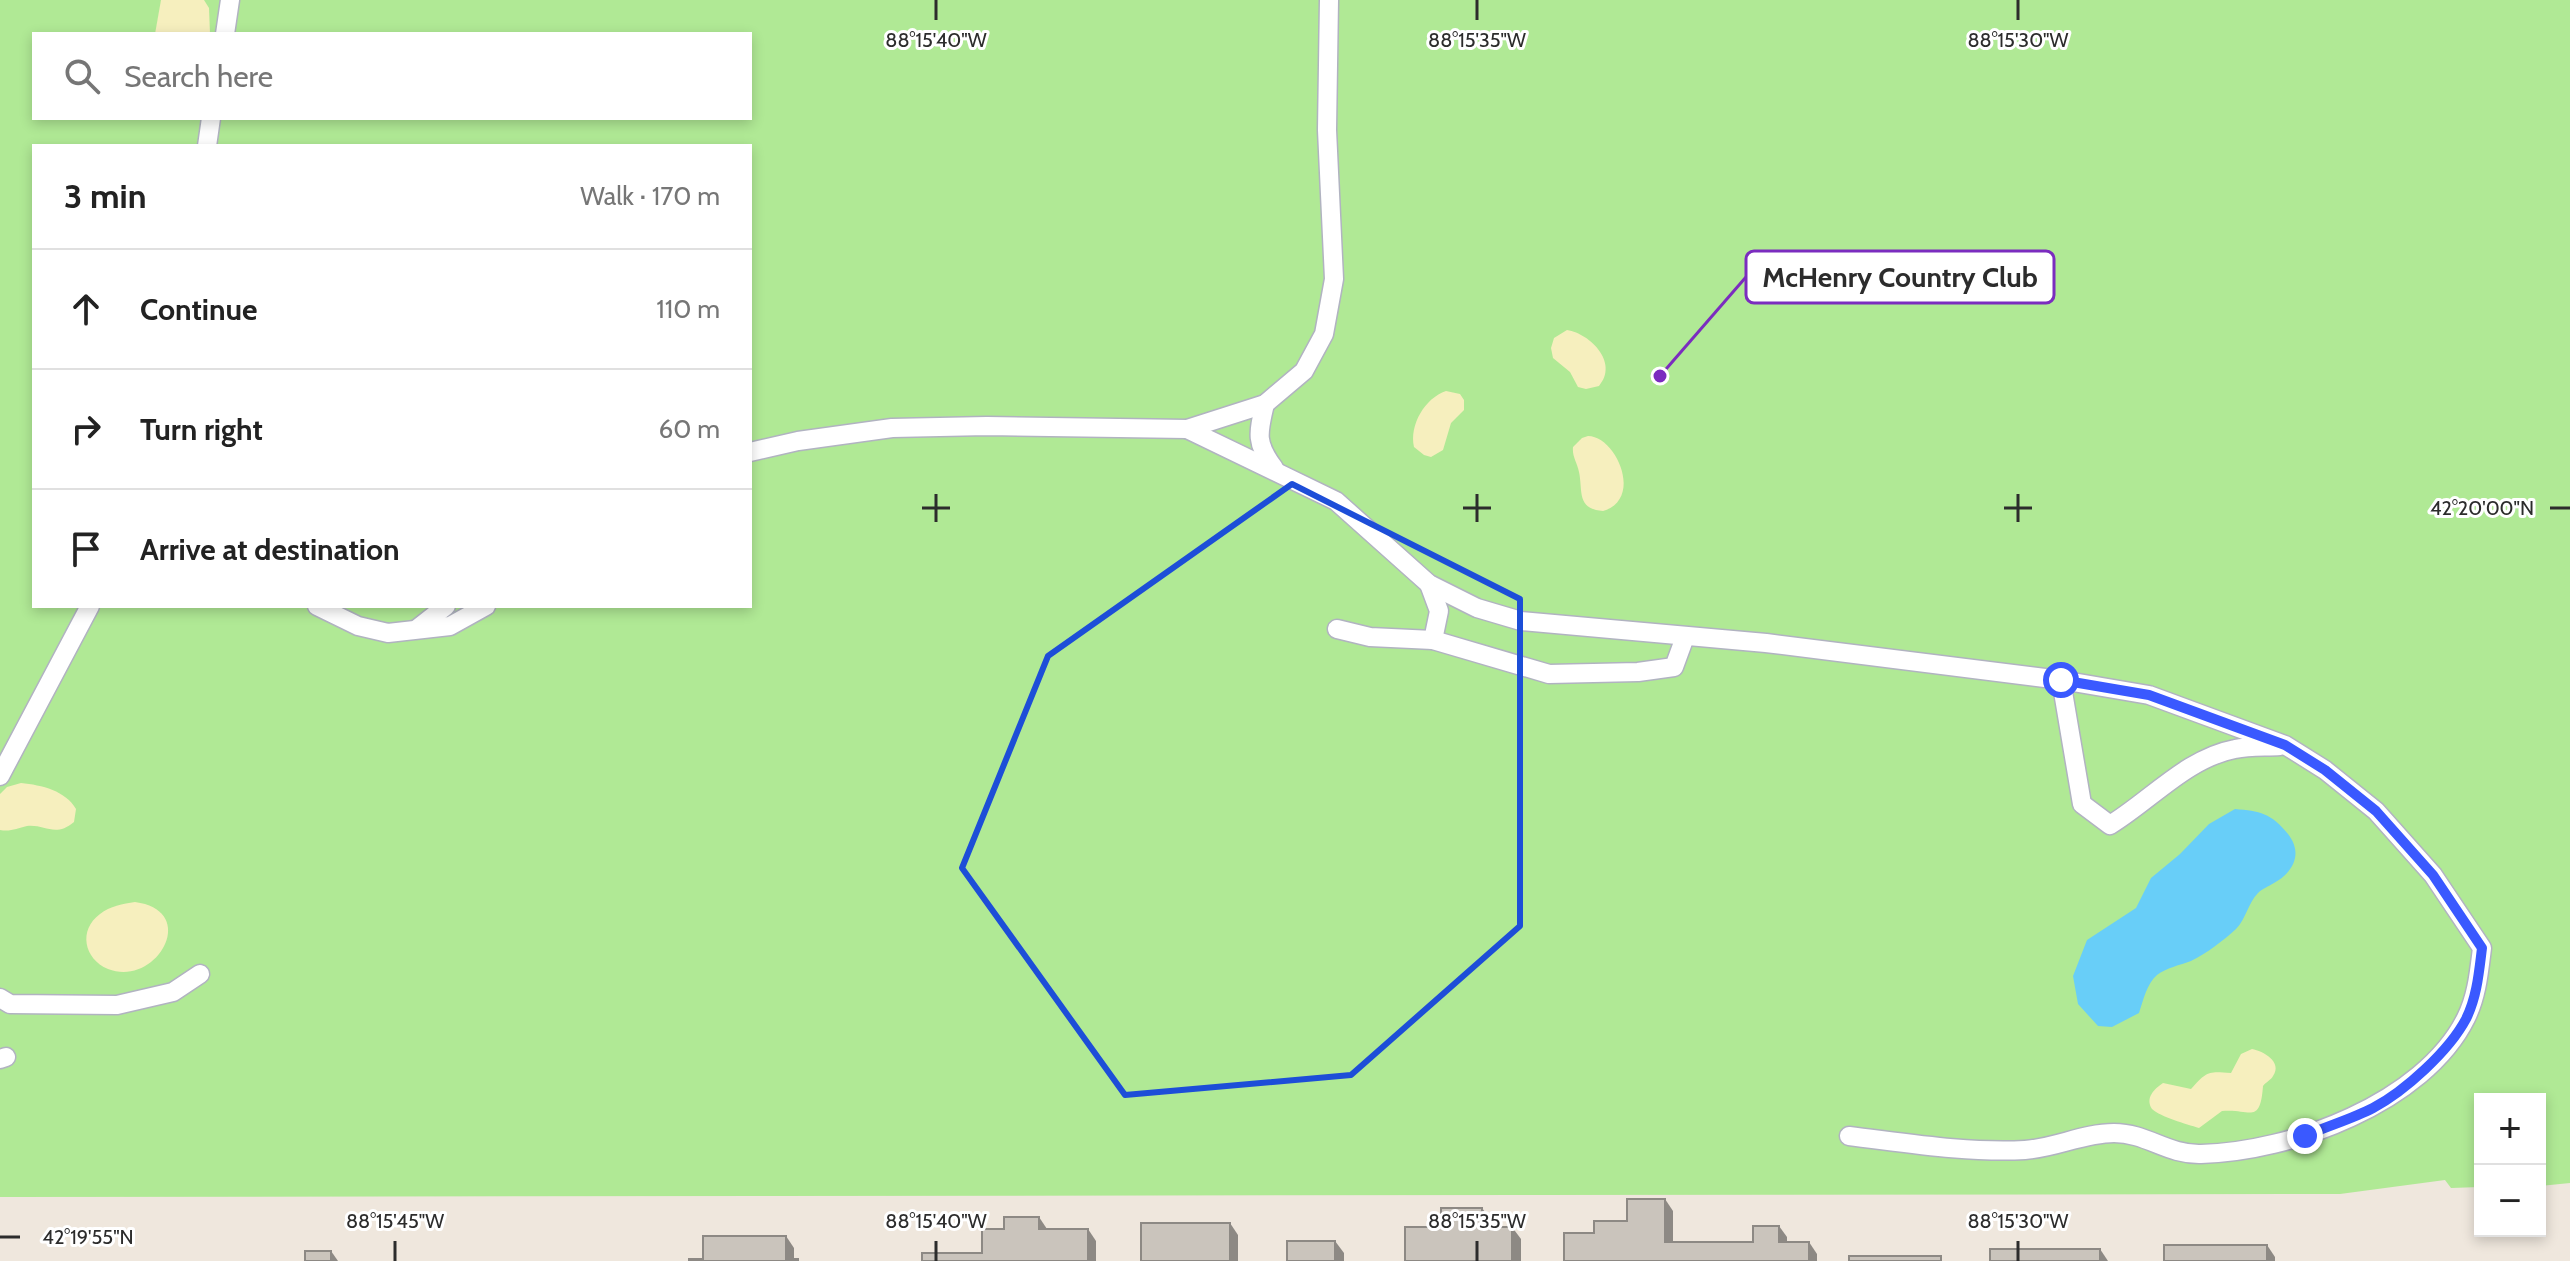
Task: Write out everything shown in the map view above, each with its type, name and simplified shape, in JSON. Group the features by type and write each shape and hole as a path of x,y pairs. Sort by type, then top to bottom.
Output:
{"lane":[{"path":"225,32 230,0"},
{"path":"752,452 798,441 892,428 1187,429 1265,404 1304,371 1324,334 1334,279 1327,130 1329,0"},
{"path":"207,144 211,120"},
{"path":"1265,404 1258,434 1263,453 1277,471"},
{"path":"1187,429 1336,501 1429,584 1477,608 1521,621 1766,643 2061,680 2149,695 2285,745 2325,770 2376,811 2433,875 2482,948 2478,983 2466,1018 2444,1050 2417,1076 2375,1107 2305,1136 2237,1151 2198,1154 2171,1150 2131,1133 2108,1133 2026,1150 1933,1147 1849,1136"},
{"path":"1429,584 1439,611 1433,640"},
{"path":"0,776 89,608"},
{"path":"321,608 358,626 388,633 450,626 482,608"},
{"path":"415,629 443,608"},
{"path":"1337,629 1370,637 1433,640 1549,674 1638,672 1674,667 1685,637"},
{"path":"2061,680 2082,804 2110,825 2136,809 2193,764 2233,749 2285,745"},
{"path":"0,998 10,1004 117,1005 173,992 200,974"}],"highlighted area":[{"path":"1292,484 1520,599 1520,926 1351,1075 1125,1095 962,868 1048,656"}],"green space":[{"path":"0,0 2570,0 2570,1183 2546,1185 2546,1093 2474,1093 2474,1187 2451,1188 2445,1180 2340,1194 0,1197"}],"sand":[{"path":"161,0 204,0 209,8 210,32 155,32"},
{"path":"1567,330 1585,337 1600,351 1606,368 1599,386 1578,387 1570,372 1553,358 1551,348 1554,338"},
{"path":"1446,391 1460,394 1464,400 1464,410 1451,423 1443,450 1431,457 1414,447 1416,421 1431,400"},
{"path":"1588,436 1608,446 1616,457 1624,482 1622,494 1615,504 1603,511 1588,507 1582,498 1573,454 1573,447"},
{"path":"21,783 60,793 76,809 74,822 56,830 27,826 0,830 0,794 7,787"},
{"path":"135,902 155,908 165,919 168,932 164,946 155,959 142,968 126,972 108,969 89,951 89,928 104,911"},
{"path":"2252,1049 2266,1055 2275,1066 2272,1077 2263,1086 2256,1111 2222,1111 2199,1128 2152,1109 2150,1098 2163,1083 2191,1089 2208,1074 2231,1073 2241,1054"}],"water":[{"path":"2235,809 2264,814 2282,827 2295,848 2291,868 2281,879 2258,893 2239,925 2226,938 2197,958 2157,975 2148,987 2139,1013 2112,1027 2098,1026 2078,1004 2073,976 2087,940 2136,908 2151,878 2209,824"}],"building":[{"path":"1627,1199 1665,1199 1665,1242 1753,1242 1753,1226 1779,1226 1779,1242 1809,1242 1809,1261 1564,1261 1564,1233 1594,1233 1594,1221 1627,1221"},
{"path":"1441,1208 1482,1208 1482,1227 1512,1227 1512,1261 1405,1261 1405,1227 1441,1227"},
{"path":"1004,1217 1039,1217 1039,1229 1088,1229 1088,1261 922,1261 922,1253 982,1253 982,1229 1004,1229"},
{"path":"1141,1223 1230,1223 1230,1261 1141,1261"},
{"path":"703,1236 786,1236 786,1259 798,1261 689,1261 703,1259"},
{"path":"1287,1241 1335,1241 1335,1261 1287,1261"},
{"path":"2164,1245 2267,1245 2267,1261 2164,1261"},
{"path":"1990,1249 2100,1249 2100,1261 1990,1261"},
{"path":"305,1251 331,1251 331,1261 305,1261"},
{"path":"1849,1256 1941,1256 1941,1261 1849,1261"}],"place":[{"name":"McHenry Country Club","path":"1660,376"}],"route":[{"path":"2061,680 2149,695 2285,745 2325,770 2376,811 2433,875 2482,948 2478,983 2466,1018 2444,1050 2417,1076 2375,1107 2305,1136"}]}
